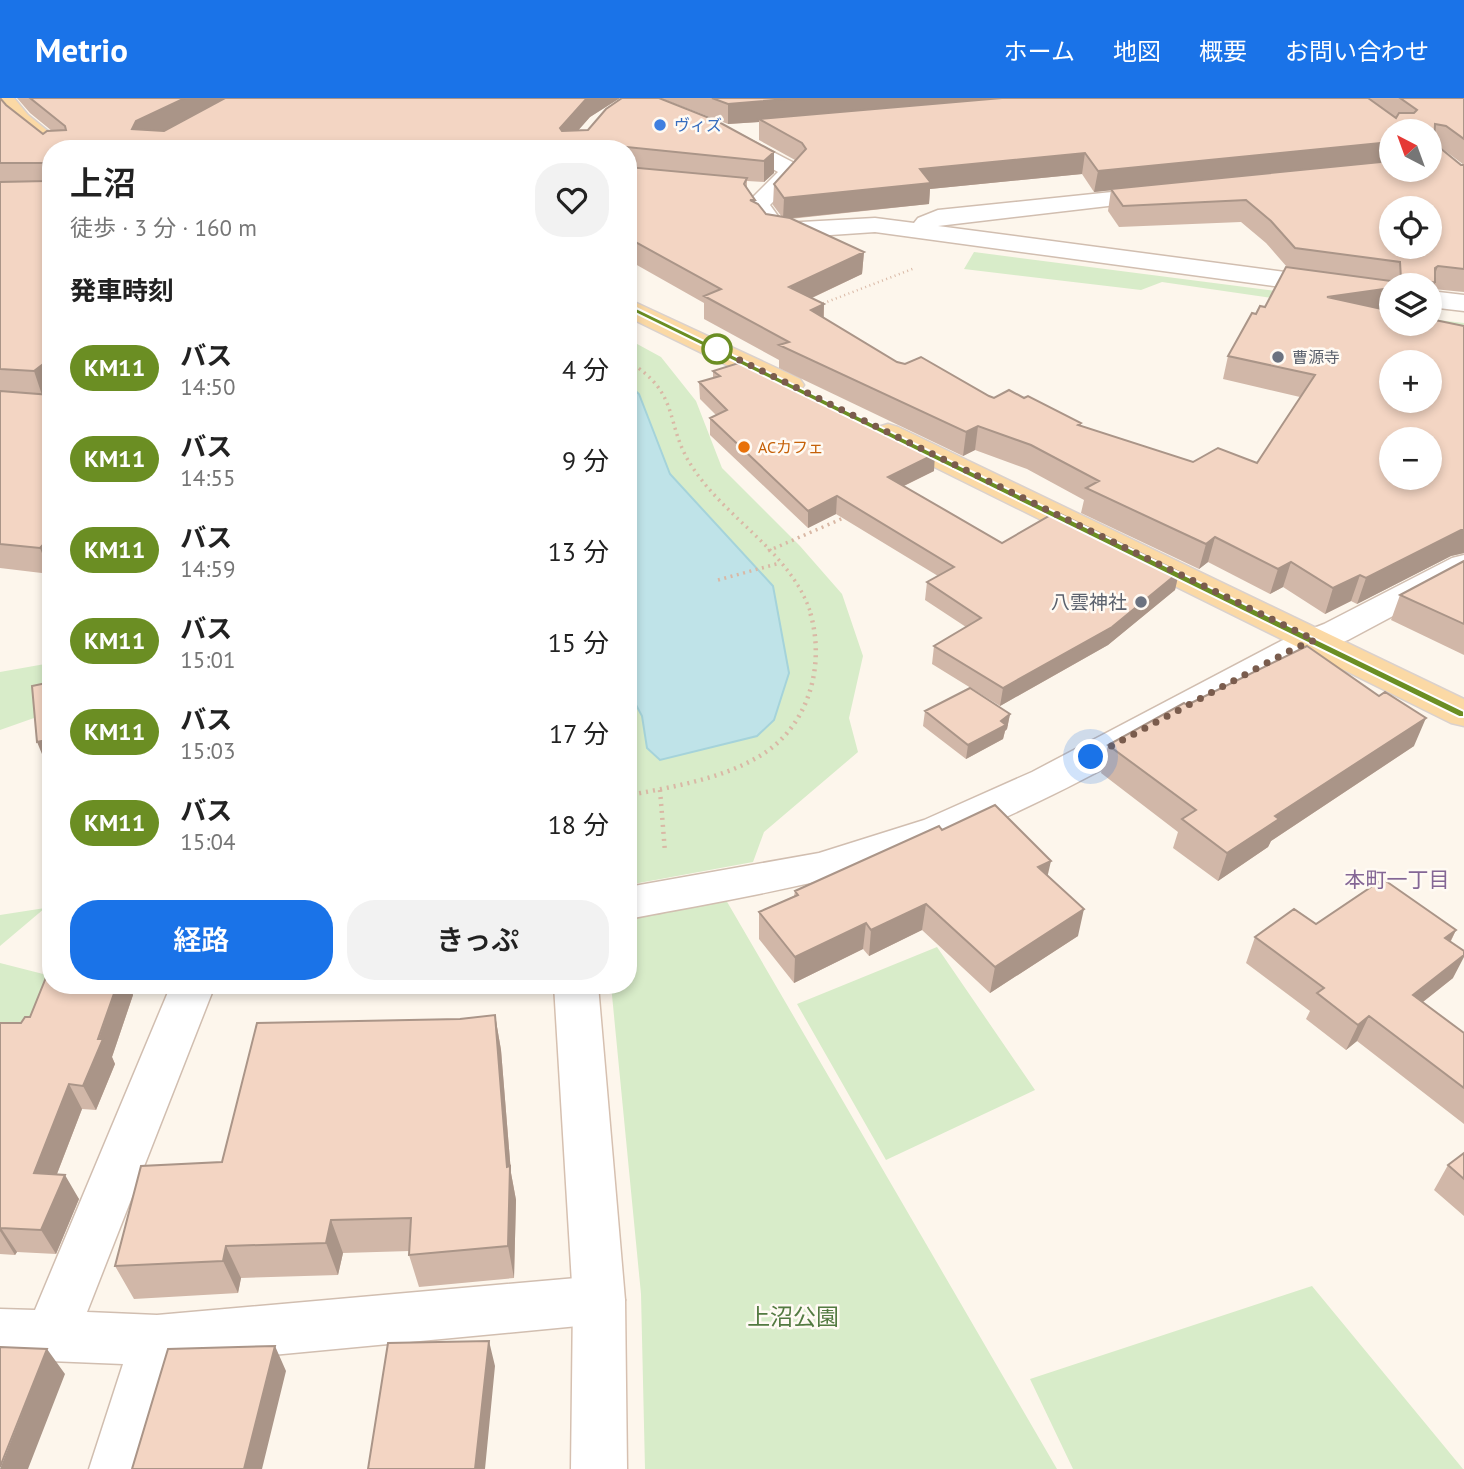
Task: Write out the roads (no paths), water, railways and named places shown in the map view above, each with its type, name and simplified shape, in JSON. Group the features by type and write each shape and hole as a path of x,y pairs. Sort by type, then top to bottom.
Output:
{"main road":[{"path":"3,98 21,119 48,140"},
{"path":"637,311 813,396"},
{"path":"862,420 1464,714"}],"street":[{"path":"701,124 726,134 792,171 758,204 774,229 786,231 875,225 1379,291"},
{"path":"726,134 758,130"},
{"path":"746,189 770,192"},
{"path":"911,230 938,217 1186,192"},
{"path":"1442,300 1464,303"},
{"path":"637,902 820,868 939,830 1046,781 1293,649 1336,632 1464,565"},
{"path":"51,1336 189,994"},
{"path":"577,994 599,1300 599,1469"},
{"path":"0,1334 157,1340 599,1300"},
{"path":"117,1469 157,1340"}],"water":[{"path":"637,392 670,474 773,586 789,673 774,720 757,736 660,760 647,748 642,716 637,707"}],"place":[{"name":"ヴィズ","path":"660,125"},
{"name":"曹源寺","path":"1278,357"},
{"name":"ACカフェ","path":"744,447"},
{"name":"八雲神社","path":"1141,602"}],"district":[{"name":"本町一丁目","path":"1397,880"}],"park label":[{"name":"上沼公園","path":"793,1317"}]}
